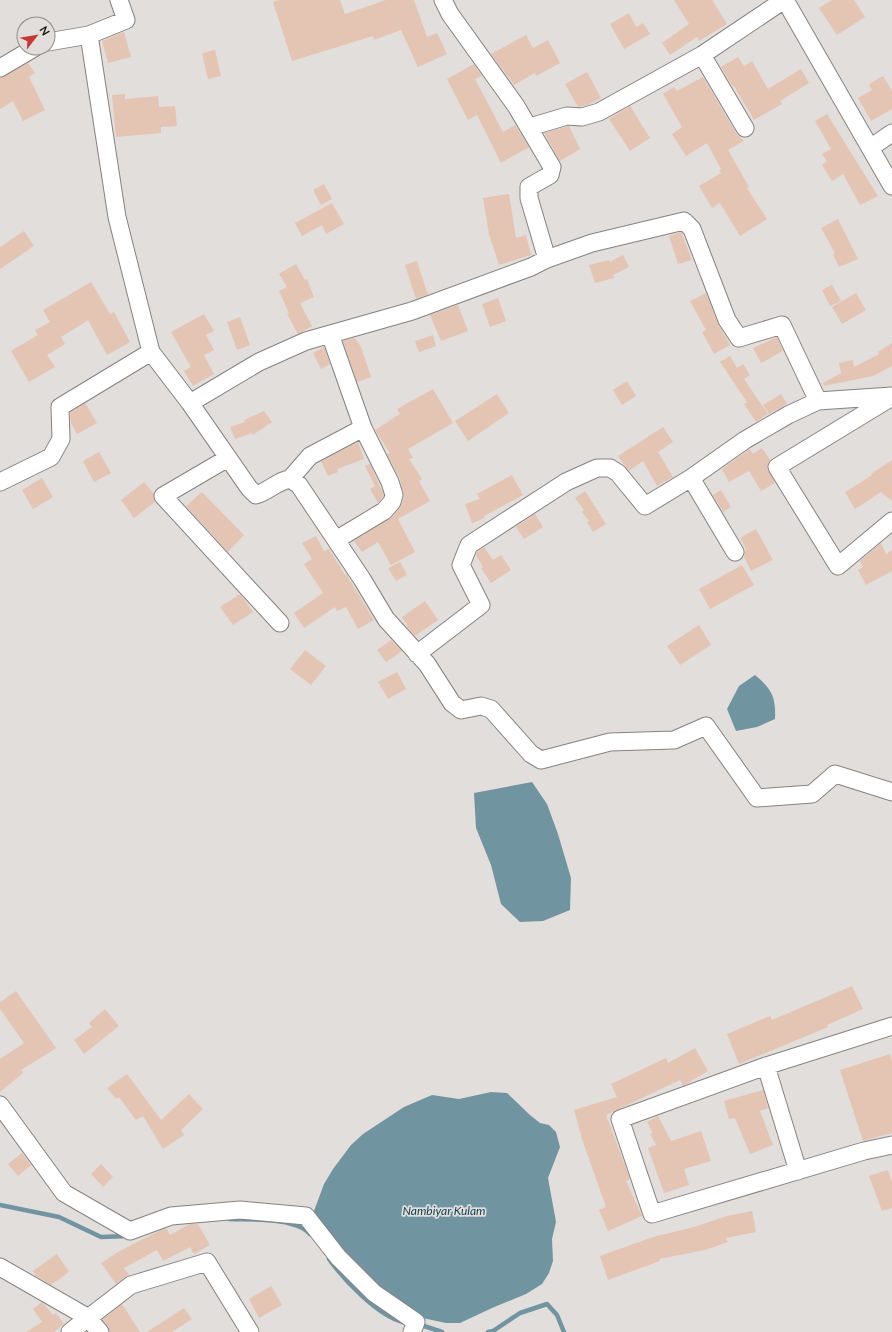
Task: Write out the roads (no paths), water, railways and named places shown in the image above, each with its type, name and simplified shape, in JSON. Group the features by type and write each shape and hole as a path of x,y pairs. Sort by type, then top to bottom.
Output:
{"street":[{"path":"56,41 89,35 126,20 120,0"},
{"path":"443,0 450,14 530,127 552,167 550,175 529,187 529,198 547,259"},
{"path":"530,127 567,116 582,117 599,112 702,55 785,0 892,186"},
{"path":"89,35 117,217 152,352 197,399 228,458 249,488 256,495 267,492 281,481 290,479 310,456 363,428"},
{"path":"702,55 745,128"},
{"path":"0,68 20,56"},
{"path":"870,148 892,133"},
{"path":"197,399 259,362 306,341 412,311 592,243 684,221 692,229 727,320 739,338 782,325 818,401"},
{"path":"330,334 363,428 390,482 394,495 392,502 384,511 336,540"},
{"path":"0,482 51,456 61,439 60,408 152,352"},
{"path":"417,654 481,605 462,565 469,545 566,482 596,468 610,468 618,473 645,506 691,478 745,440 788,415 818,401 892,397"},
{"path":"892,397 776,466 838,566 892,521"},
{"path":"228,458 163,496 280,623"},
{"path":"691,478 735,552"},
{"path":"290,479 299,486 336,540 386,619 427,664 452,703 461,710 481,706 491,709 531,754 541,760 610,742 674,740 706,726 757,798 812,794 835,774 892,792"},
{"path":"892,1026 766,1066 620,1119 652,1214 892,1145"},
{"path":"766,1066 798,1171"},
{"path":"0,1105 64,1193 130,1231 171,1216 240,1210 306,1216 338,1257 374,1293 416,1322 412,1332"},
{"path":"70,1332 87,1317 131,1285 207,1262 250,1332"},
{"path":"0,1267 87,1317 100,1332"}],"water":[{"path":"755,675 772,694 775,705 775,719 757,727 736,731 727,709 739,686"},
{"path":"532,782 547,804 558,834 571,878 570,910 543,921 520,922 501,904 491,865 476,828 474,793"},
{"name":"Nambiyar Kulam","path":"491,1092 507,1093 540,1123 549,1125 556,1132 560,1147 548,1178 556,1222 552,1239 553,1261 549,1273 542,1284 526,1294 460,1323 446,1323 413,1316 395,1309 311,1219 324,1184 351,1145 363,1134 404,1107 432,1095 459,1099"}],"waterway":[{"path":"0,1205 59,1217 101,1237 128,1236"},
{"path":"229,1219 272,1220 284,1222 303,1229 310,1234"},
{"path":"329,1259 343,1277 362,1296 383,1313 403,1322"},
{"path":"488,1332 493,1331 520,1313 547,1304 557,1315 564,1332"},
{"path":"424,1326 442,1332"}]}
